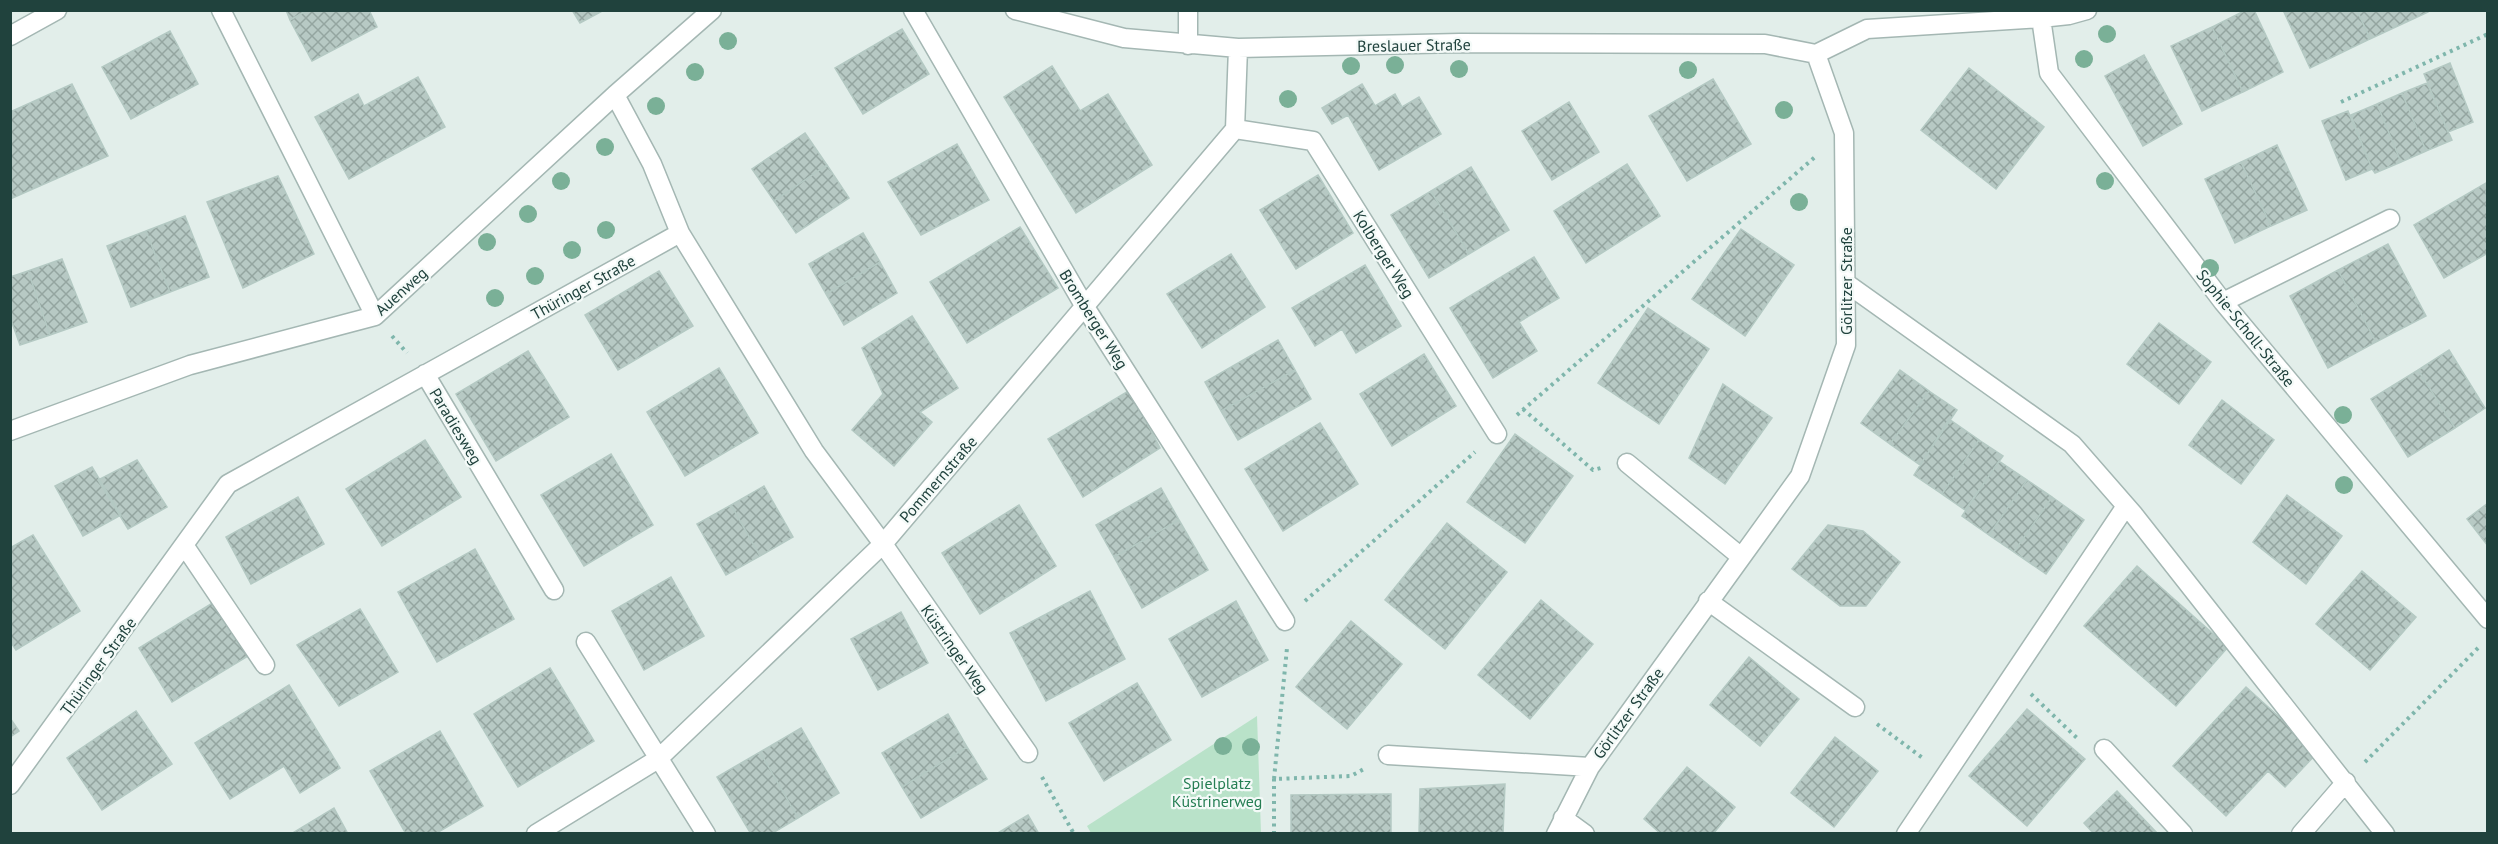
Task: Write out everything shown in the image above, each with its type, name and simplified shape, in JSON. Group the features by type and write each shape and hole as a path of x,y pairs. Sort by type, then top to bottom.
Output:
{"street":[{"path":"10,36 57,10"},
{"path":"221,10 375,316"},
{"name":"Auenweg","path":"10,431 190,365 375,316 615,95 712,10"},
{"name":"Bromberger Weg","path":"913,10 1085,307 1285,621"},
{"name":"Breslauer Straße","path":"1016,10 1124,38 1238,48 1460,43 1754,44 1816,54"},
{"path":"1188,10 1188,45"},
{"path":"1816,54 1867,29 2041,18 2069,15 2086,10"},
{"name":"Sophie-Scholl-Straße","path":"2041,18 2049,73 2223,302 2487,619"},
{"path":"1235,129 1238,48"},
{"name":"Görlitzer Straße","path":"1585,834 1559,826 1590,767 1740,556 1800,477 1846,345 1844,133 1816,54"},
{"path":"615,95 652,164 680,233 814,451 883,544"},
{"name":"Pommernstraße","path":"536,834 658,759 883,544 1235,129"},
{"name":"Kolberger Weg","path":"1235,129 1313,141 1497,434"},
{"path":"2223,302 2390,219"},
{"name":"Thüringer Straße","path":"10,785 18,778 228,484 680,233"},
{"path":"1846,283 2072,444 2126,506 2385,834"},
{"name":"Paradiesweg","path":"425,374 554,590"},
{"path":"1627,463 1740,556"},
{"path":"1906,834 1944,774 2126,506"},
{"name":"Küstringer Weg","path":"883,544 1028,753"},
{"path":"184,545 265,665"},
{"path":"1708,602 1855,707"},
{"path":"586,642 706,834"},
{"path":"2104,749 2183,834"},
{"name":"Görlitzer Straße","path":"1388,755 1590,767"},
{"path":"2301,834 2346,782"}],"path":[{"path":"2341,102 2487,34"},
{"name":"Paradiesweg","path":"375,316 425,374"},
{"path":"1523,409 1593,470 1627,463"},
{"path":"2346,782 2487,638"},
{"path":"2011,675 2090,751 2104,749"},
{"path":"1855,707 1944,774"},
{"path":"1028,753 1074,834"},
{"path":"1274,834 1274,779 1351,776 1388,755"}],"green space":[{"name":"Spielplatz Küstrinerweg","path":"1257,716 1261,833 1091,833 1087,826"}],"building":[{"path":"286,10 308,10 290,20"},
{"path":"308,10 369,10 377,27 312,61 290,20"},
{"path":"572,10 604,10 580,23"},
{"path":"2246,10 2254,10 2283,72 2243,92 2212,27"},
{"path":"2283,10 2357,10 2370,39 2310,68"},
{"path":"2357,10 2428,10 2428,12 2370,39"},
{"path":"2212,27 2243,92 2202,111 2171,46"},
{"path":"902,29 929,74 863,114 835,68"},
{"path":"170,31 198,84 131,119 102,67"},
{"path":"2144,55 2182,124 2143,146 2105,76"},
{"path":"2450,63 2473,122 2448,132 2424,74"},
{"path":"1052,66 1080,111 1108,94 1152,165 1076,213 1004,97"},
{"path":"1969,68 2044,127 1996,189 1921,130"},
{"path":"418,77 445,127 349,179 315,117 358,94 364,106"},
{"path":"1713,79 1751,144 1687,181 1649,116"},
{"path":"2427,83 2452,140 2426,151 2402,93"},
{"path":"72,84 108,156 10,199 10,112"},
{"path":"1362,84 1375,106 1395,94 1402,107 1419,97 1441,134 1379,170 1348,115 1332,124 1322,108"},
{"path":"2402,93 2426,151 2401,162 2377,104"},
{"path":"1569,102 1599,152 1552,180 1522,131"},
{"path":"2377,104 2401,162 2375,173 2351,115"},
{"path":"2348,111 2372,169 2346,180 2322,121"},
{"path":"805,133 827,165 774,201 752,169"},
{"path":"957,144 989,200 921,235 888,182"},
{"path":"2277,145 2307,210 2271,226 2241,162"},
{"path":"2241,162 2271,226 2235,243 2205,179"},
{"path":"1627,164 1660,216 1586,263 1554,211"},
{"path":"827,165 849,198 796,233 774,201"},
{"path":"1471,167 1509,230 1469,254 1431,191"},
{"path":"1318,175 1353,233 1296,269 1260,210"},
{"path":"278,176 314,254 243,288 207,202"},
{"path":"2486,183 2488,253 2444,278 2414,225"},
{"path":"1431,191 1469,254 1429,278 1391,215"},
{"path":"185,216 209,277 170,292 146,231"},
{"path":"1020,227 1058,288 967,343 930,282"},
{"path":"1741,229 1794,265 1745,336 1692,299"},
{"path":"146,231 170,292 131,307 107,246"},
{"path":"863,233 880,262 826,294 809,264"},
{"path":"2388,244 2426,316 2376,342 2338,270"},
{"path":"1231,254 1265,307 1202,348 1167,294"},
{"path":"1534,257 1559,298 1519,322 1537,351 1493,378 1450,308"},
{"path":"62,259 87,322 50,335 28,271"},
{"path":"880,262 897,293 844,325 826,294"},
{"path":"1365,265 1401,326 1356,353 1342,329 1315,346 1292,308"},
{"path":"2338,270 2376,342 2328,368 2290,296"},
{"path":"28,271 50,335 20,345 10,317 10,277"},
{"path":"659,271 693,326 618,370 585,315"},
{"path":"1648,308 1709,349 1659,424 1598,383"},
{"path":"912,316 958,388 920,412 932,422 894,466 852,430 883,394 862,348"},
{"path":"2159,323 2211,362 2179,404 2127,364"},
{"path":"1278,340 1295,370 1221,411 1205,382"},
{"path":"2449,350 2485,408 2455,428 2418,370"},
{"path":"528,351 569,417 496,461 456,394"},
{"path":"1424,354 1456,406 1392,446 1360,394"},
{"path":"719,368 758,433 685,476 647,412"},
{"path":"1295,370 1311,399 1238,440 1221,411"},
{"path":"1900,370 1929,391 1890,444 1861,423"},
{"path":"2418,370 2455,428 2408,457 2371,399"},
{"path":"1723,384 1772,418 1725,484 1689,458"},
{"path":"1130,390 1160,448 1083,497 1048,439"},
{"path":"1929,391 1957,410 1920,465 1890,444"},
{"path":"2222,400 2274,440 2241,484 2189,445"},
{"path":"1949,419 1979,440 1942,494 1914,475"},
{"path":"1320,423 1358,484 1283,531 1245,469"},
{"path":"1515,434 1573,476 1525,543 1467,502"},
{"path":"425,440 461,497 382,546 346,489"},
{"path":"1979,440 2003,456 1965,510 1942,494"},
{"path":"611,454 653,525 584,566 541,495"},
{"path":"137,460 167,507 128,529 98,480"},
{"path":"1999,461 2027,480 1989,535 1962,516"},
{"path":"92,467 121,515 83,536 55,486"},
{"path":"2027,480 2052,497 2014,552 1989,535"},
{"path":"764,486 793,537 760,556 731,505"},
{"path":"1161,488 1179,520 1114,557 1096,525"},
{"path":"2287,495 2342,536 2306,584 2253,542"},
{"path":"298,497 324,544 251,584 226,537"},
{"path":"2052,497 2084,520 2046,574 2014,552"},
{"path":"2488,503 2488,546 2467,519"},
{"path":"731,505 760,556 726,575 697,524"},
{"path":"1019,505 1056,566 980,614 942,553"},
{"path":"1179,520 1208,570 1142,608 1114,557"},
{"path":"1447,523 1507,572 1445,649 1385,600"},
{"path":"1828,525 1863,531 1900,562 1866,606 1840,606 1792,569"},
{"path":"33,535 80,611 16,650 10,641 10,548"},
{"path":"475,549 514,619 437,662 398,592"},
{"path":"2137,566 2228,647 2176,706 2084,626"},
{"path":"2362,571 2416,617 2370,670 2316,624"},
{"path":"671,577 704,636 644,670 612,611"},
{"path":"1090,591 1125,659 1046,701 1010,633"},
{"path":"1541,600 1593,644 1530,719 1478,675"},
{"path":"1236,601 1268,660 1202,697 1169,639"},
{"path":"214,602 248,656 172,702 139,648"},
{"path":"360,609 398,672 339,706 297,645"},
{"path":"901,612 928,663 878,690 851,639"},
{"path":"1351,621 1402,664 1347,729 1296,687"},
{"path":"1749,657 1799,699 1760,746 1710,705"},
{"path":"550,668 594,741 518,787 474,714"},
{"path":"1137,683 1171,740 1104,781 1069,723"},
{"path":"289,685 340,768 300,793 284,766 230,799 195,743"},
{"path":"2246,687 2318,752 2285,787 2268,771 2226,816 2173,766"},
{"path":"2027,709 2085,759 2027,826 1969,776"},
{"path":"136,711 172,764 102,810 67,758"},
{"path":"948,714 967,747 902,787 882,753"},
{"path":"10,718 19,731 10,737"},
{"path":"801,728 839,793 798,818 760,752"},
{"path":"440,731 483,806 435,834 406,834 370,771"},
{"path":"1835,737 1878,771 1834,827 1791,793"},
{"path":"967,747 987,779 921,818 902,787"},
{"path":"760,752 798,818 771,834 751,834 717,777"},
{"path":"1687,767 1735,807 1713,834 1661,834 1644,819"},
{"path":"1505,784 1503,834 1419,834 1420,789"},
{"path":"2117,791 2158,834 2094,834 2084,823"},
{"path":"1391,794 1391,834 1291,834 1291,795"},
{"path":"334,808 348,834 291,834"},
{"path":"1028,815 1039,834 996,834"}]}
